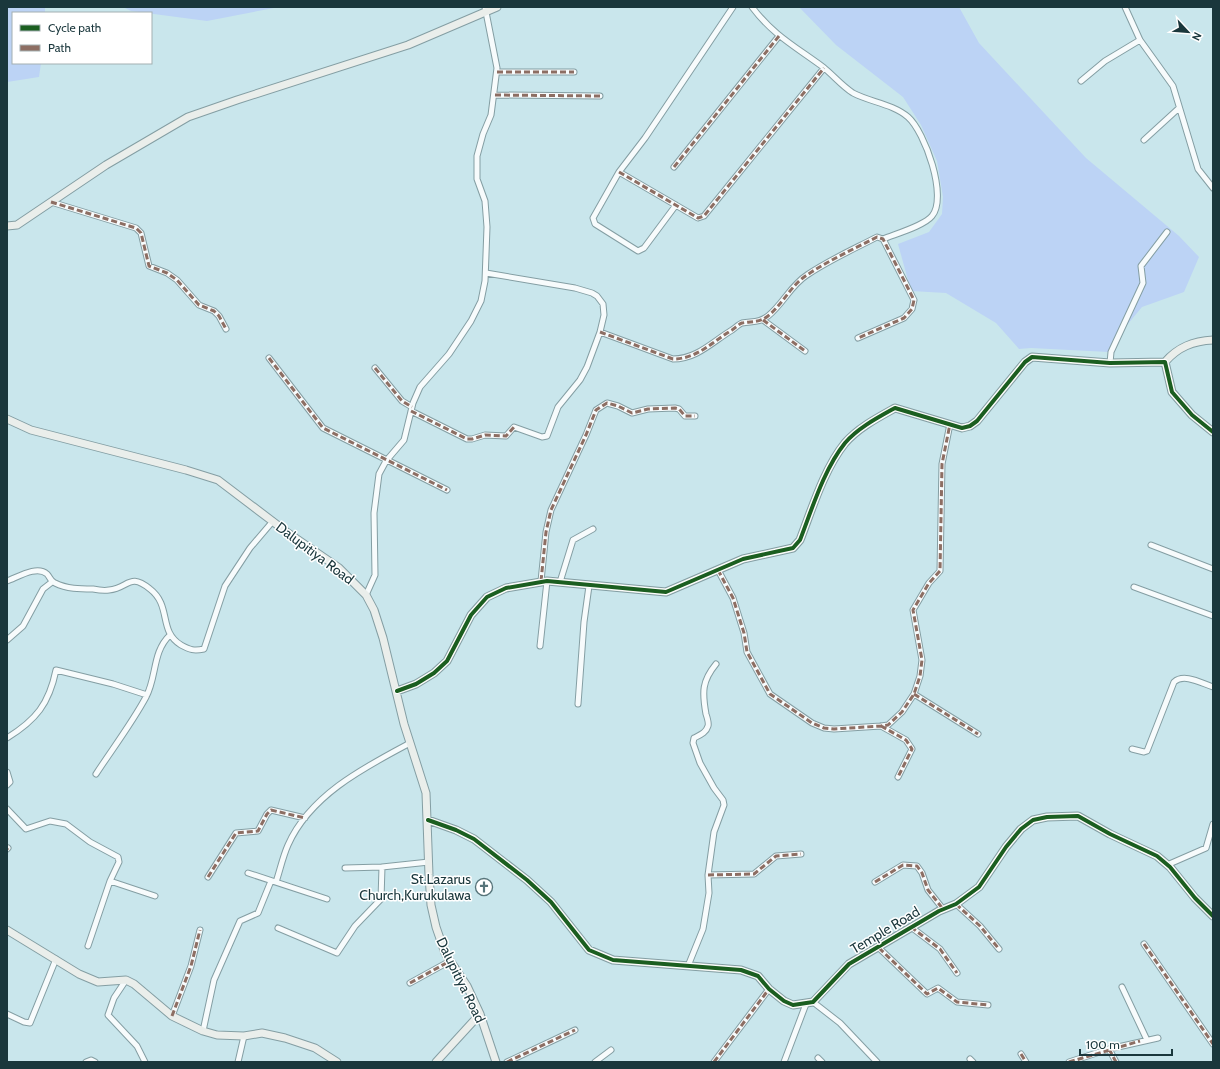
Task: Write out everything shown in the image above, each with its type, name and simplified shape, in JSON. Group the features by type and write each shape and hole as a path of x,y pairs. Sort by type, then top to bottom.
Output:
{"street":[{"path":"7,226 17,225 106,165 188,117 408,45 485,9 497,7"},
{"path":"676,205 644,248 638,251 595,224 593,218 620,172 645,138 733,7"},
{"path":"600,332 673,358 684,359 699,353 712,342 742,323 753,323 763,320 796,283 807,275 877,237 883,239 921,223 932,216 936,208 937,184 925,142 909,118 892,108 853,92 824,68 779,36 765,24 752,7"},
{"path":"1124,7 1140,40 1173,86 1198,169 1213,188"},
{"path":"366,595 375,575 374,513 379,474 386,461 404,440 411,409 420,388 449,354 471,322 482,301 487,251 485,207 477,179 477,156 483,134 491,115 497,72 485,9"},
{"path":"674,167 779,36"},
{"path":"1081,81 1105,61 1140,40"},
{"path":"620,172 698,218 704,216 824,68"},
{"path":"497,72 574,72"},
{"path":"495,95 600,96"},
{"path":"1144,140 1179,108"},
{"path":"51,202 136,228 141,233 149,266 167,273 178,280 199,305 214,311 219,316 226,329"},
{"path":"1110,363 1112,352 1143,283 1141,266 1167,232"},
{"path":"858,338 904,318 912,309 914,300 883,239"},
{"path":"375,368 402,402 411,409 467,438 472,439 485,435 506,436 514,427 542,437 547,436 558,407 580,380 600,332 604,315 603,304 597,296 592,293 575,288 486,273"},
{"path":"763,320 805,351"},
{"path":"397,691 416,684 434,673 447,661 471,615 487,597 506,588 544,581 666,592 743,559 793,548 800,540 825,476 845,444 865,425 894,408 962,428 970,426 977,421 1025,362 1032,357 1110,363 1165,362 1174,352 1185,345 1202,340 1213,340"},
{"path":"269,358 323,428 386,461 447,490"},
{"path":"1165,362 1172,392 1192,415 1213,432"},
{"path":"540,646 546,532 551,510 596,410 599,406 607,403 618,406 632,413 648,408 679,409 685,416 695,416"},
{"name":"Dalupitiya Road","path":"7,419 31,430 205,475 218,480 339,568 366,595 374,610 383,638 404,724 423,778 426,793 428,820 428,862 435,920 445,953 467,986 480,1014 496,1062"},
{"path":"718,570 733,598 744,633 748,652 770,694 812,723 824,728 834,729 888,725 902,712 914,694 920,676 922,660 913,610 929,583 940,571 942,464 950,424"},
{"path":"7,581 32,571 40,571 47,574 52,582 66,588 110,590 132,580 138,581 152,590 165,609 167,631 172,639 193,651 204,649 225,586 250,548 273,521"},
{"path":"560,582 573,540 593,529"},
{"path":"1151,546 1213,569"},
{"path":"7,640 23,626 43,589 52,582"},
{"path":"578,704 584,622 590,586"},
{"path":"1134,587 1213,616"},
{"path":"96,774 147,695 158,654 163,641 170,635"},
{"path":"688,966 703,929 709,892 708,875 714,832 724,805 723,800 714,788 700,763 693,743 694,738 705,732 708,725 703,698 704,685 707,675 716,664"},
{"path":"7,738 24,728 36,717 54,681 56,670 59,669 77,676 113,684 147,695"},
{"path":"1132,750 1146,751 1174,682 1178,679 1184,678 1213,687"},
{"path":"914,694 978,734"},
{"path":"881,726 906,740 912,749 898,777"},
{"path":"203,1031 214,980 240,921 258,913 273,882 288,844 305,818 325,796 340,783 410,743"},
{"path":"7,772 10,782 7,785"},
{"path":"7,809 26,829 50,821 66,824 90,842 118,857 119,862 110,881 88,946"},
{"path":"208,877 236,833 258,831 267,814 271,810 305,818"},
{"name":"Temple Road","path":"809,1003 849,964 879,948 910,927 943,909 956,904 979,887 1006,847 1021,829 1032,820 1047,817 1078,816 1122,840 1157,856 1213,916"},
{"path":"428,820 456,830 474,839 527,880 551,902 589,950 612,960 741,970 758,976 769,989 784,1001 793,1005 809,1003 836,1020 877,1062"},
{"path":"1166,864 1206,848 1213,824"},
{"path":"708,875 754,874 776,856 801,854"},
{"path":"345,868 428,862"},
{"path":"875,882 903,865 917,866 922,873 928,890 943,909"},
{"path":"278,928 337,953 355,926 381,899 382,866"},
{"path":"248,873 327,899"},
{"path":"110,881 155,896"},
{"path":"956,904 980,926 999,949"},
{"path":"910,927 940,949 957,973"},
{"path":"7,930 56,958 79,974 98,982 126,980 134,984 172,1016 203,1031 217,1035 244,1036 262,1033 285,1038 315,1048 337,1062"},
{"path":"172,1016 191,966 200,930"},
{"path":"1144,944 1213,1044"},
{"path":"879,948 927,994 938,988 957,1002 988,1005"},
{"path":"7,1014 24,1022 30,1023 56,958"},
{"path":"410,983 450,961"},
{"path":"126,980 114,998 108,1015 137,1046 144,1062"},
{"path":"1122,987 1147,1040"},
{"path":"714,1062 769,989"},
{"path":"784,1062 809,1003"},
{"path":"436,1062 480,1014"},
{"path":"507,1062 575,1030"},
{"path":"238,1062 244,1036"},
{"path":"1069,1062 1109,1049 1158,1038"},
{"path":"1109,1049 1116,1062"},
{"path":"594,1062 611,1050"},
{"path":"1021,1054 1026,1062"},
{"path":"86,1062 91,1060 95,1062"}],"shaded area":[{"path":"7,7 45,7 45,12 12,12 12,64 41,64 39,77 7,82"},
{"path":"123,7 279,7 207,21 152,14 152,12 131,11"},
{"path":"799,7 959,7 979,43 1086,158 1179,236 1199,257 1184,292 1142,307 1113,342 1109,352 1031,348 1019,349 996,323 946,293 911,291 898,244 929,232 942,214 943,197 937,161 921,125 903,97 836,45"}],"marked path":[{"path":"674,167 779,36"},
{"path":"619,172 698,218 704,216 824,68"},
{"path":"497,72 574,72"},
{"path":"495,95 600,96"},
{"path":"51,202 136,228 141,233 149,266 167,273 177,280 199,305 214,311 219,316 226,329"},
{"path":"600,332 673,359 690,356 704,349 741,324 758,321 765,318 778,306 801,279 877,237 883,239 914,300 912,309 904,318 858,338"},
{"path":"763,320 805,351"},
{"path":"269,358 323,428 447,490"},
{"path":"375,368 402,401 412,407"},
{"path":"541,581 546,532 551,510 596,410 607,403 618,406 632,413 648,409 675,408 679,409 685,416 695,416"},
{"path":"411,411 467,439 485,435 506,436 514,427"},
{"path":"718,570 733,598 744,633 747,652 770,694 812,723 824,728 834,729 888,725 902,712 914,694 920,676 922,660 913,610 929,583 940,571 942,464 950,424"},
{"path":"914,694 978,734"},
{"path":"881,726 906,740 912,749 898,777"},
{"path":"208,877 236,833 258,831 267,814 271,810 305,818"},
{"path":"708,875 754,874 776,856 801,854"},
{"path":"875,882 903,865 917,866 922,873 928,890 943,909"},
{"path":"956,904 980,926 999,949"},
{"path":"911,927 940,949 957,973"},
{"path":"172,1016 191,966 200,930"},
{"path":"1144,944 1213,1044"},
{"path":"879,948 927,994 938,988 957,1002 988,1005"},
{"path":"410,983 450,961"},
{"path":"714,1062 769,989"},
{"path":"507,1062 575,1030"},
{"path":"1069,1062 1140,1041"},
{"path":"1109,1049 1116,1062"},
{"path":"1021,1054 1026,1062"}],"cycle path":[{"path":"397,691 416,684 434,673 447,661 471,615 487,597 506,588 547,581 666,592 743,559 793,548 800,540 819,490 831,465 845,443 856,433 895,408 962,428 970,426 977,421 1025,362 1032,357 1110,363 1165,362 1172,392 1192,415 1213,432"},
{"path":"428,820 456,830 474,839 527,880 551,902 589,950 613,960 741,970 758,976 769,989 784,1001 793,1005 813,1002 849,964 939,911 956,904 979,887 1006,847 1021,829 1033,820 1047,817 1078,816 1110,834 1157,856 1170,867 1195,898 1213,916"}],"place":[{"name":"St.Lazarus Church,Kurukulawa","path":"484,887"}]}
